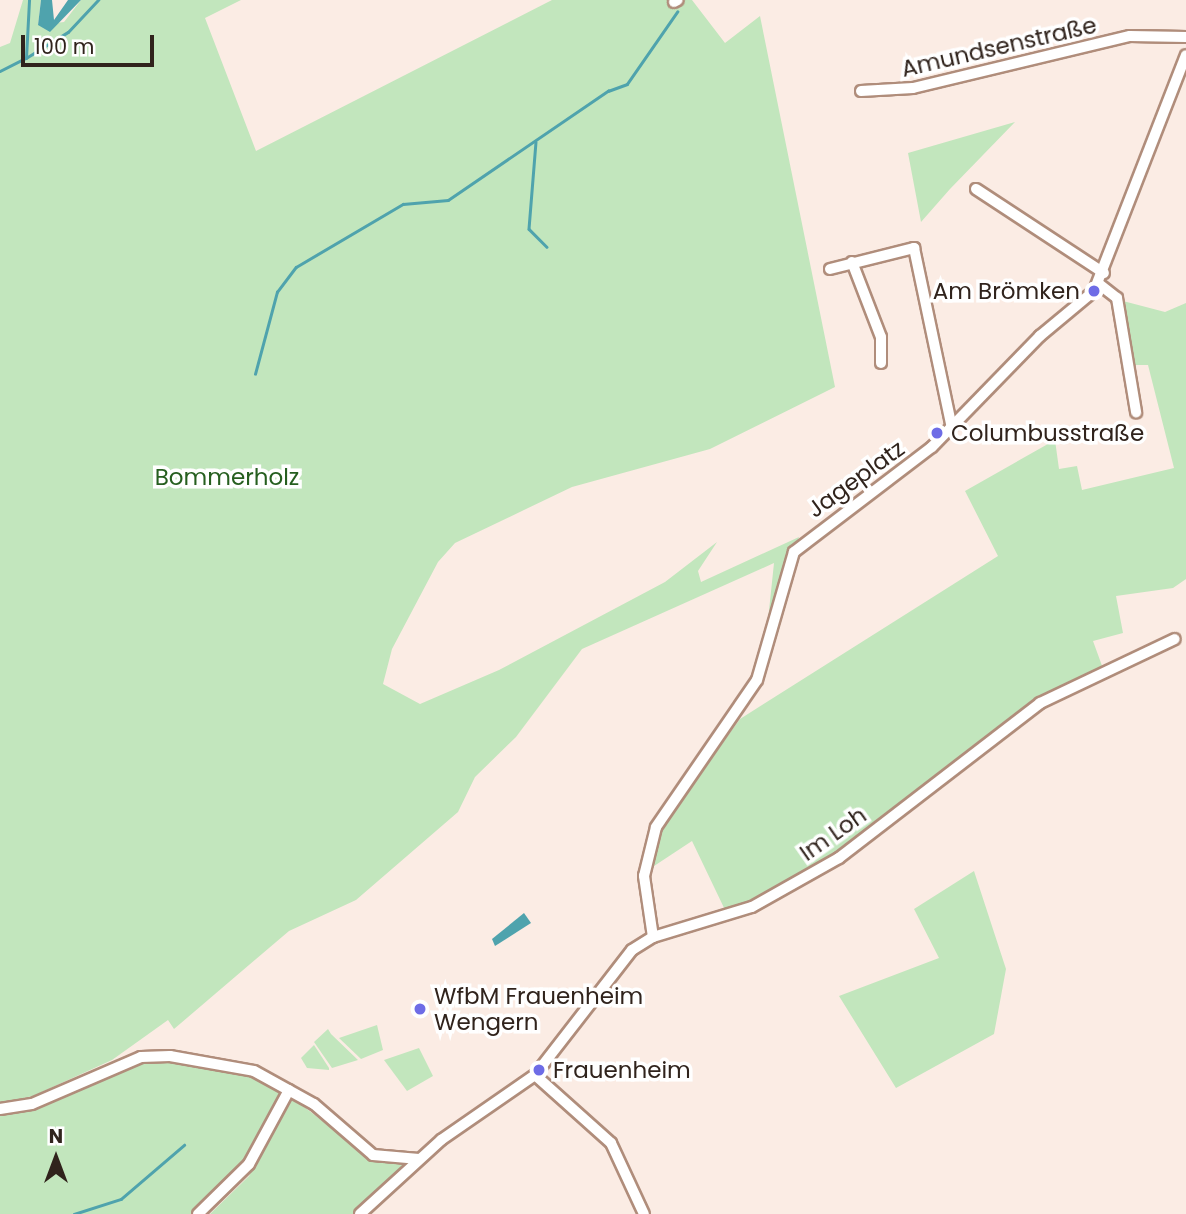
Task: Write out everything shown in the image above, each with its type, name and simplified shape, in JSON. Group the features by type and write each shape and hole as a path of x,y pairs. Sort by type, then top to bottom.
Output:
{"street":[{"name":"Amundsenstraße","path":"861,92 913,88 1130,36 1186,37"},
{"name":"Jageplatz","path":"653,937 645,869 656,827 757,680 794,552 901,472 1099,284 1186,55"},
{"path":"976,189 1104,273"},
{"path":"830,269 852,262 916,251 951,424"},
{"path":"852,262 883,344 881,363"},
{"path":"1099,284 1117,298 1136,412"},
{"name":"Im Loh","path":"360,1214 419,1159 535,1075 586,1016 614,970 653,937 752,907 839,858 855,840 955,774 1040,703 1175,639"},
{"path":"0,1109 32,1104 152,1056 254,1071 289,1090 373,1154 419,1159"},
{"path":"535,1075 611,1143 644,1214"},
{"path":"198,1214 248,1164 289,1090"}],"green space":[{"name":"Bommerholz","path":"23,0 41,0 38,25 64,22 81,0 241,0 205,18 256,151 552,0 692,0 725,43 760,16 835,387 710,449 572,487 455,543 438,562 392,649 383,684 420,704 499,670 665,582 717,542 698,571 701,582 799,537 766,639 774,563 582,649 516,737 475,777 458,812 356,900 289,931 174,1029 168,1020 112,1060 33,1096 0,1103 0,47 10,43"},
{"path":"1015,122 950,189 921,222 908,153"},
{"path":"1123,301 1165,312 1186,303 1186,579 1173,588 1116,596 1123,633 1093,641 1105,674 1069,687 832,858 726,912 692,841 648,870 659,830 740,719 998,556 965,491 1055,440 1059,469 1077,466 1082,490 1174,468 1148,365 1132,365"},
{"path":"974,871 1006,969 994,1034 896,1088 839,996 939,958 914,909"},
{"path":"377,1025 383,1050 361,1059 339,1038"},
{"path":"328,1029 358,1060 332,1068 314,1042"},
{"path":"314,1045 329,1070 307,1068 301,1058"},
{"path":"419,1048 433,1076 407,1091 384,1060"},
{"path":"171,1059 254,1073 287,1090 243,1166 195,1214 0,1214 0,1114 135,1065"},
{"path":"293,1098 368,1157 404,1165 402,1172 357,1214 210,1214 249,1176"}],"water":[{"path":"41,0 52,0 54,20 68,0 81,0 50,32 38,25"},
{"path":"524,913 531,923 495,946 492,939"}],"waterway":[{"path":"0,71 26,58 29,0"},
{"path":"26,58 68,32 98,0"},
{"path":"255,374 277,292 296,267 403,204 448,200 608,91 627,84 677,12"},
{"path":"536,142 529,229 547,247"},
{"path":"74,1214 121,1199 184,1145"}],"place":[{"name":"Am Brömken","path":"1094,291"},
{"name":"Columbusstraße","path":"937,433"},
{"name":"WfbM Frauenheim Wengern","path":"420,1009"},
{"name":"Frauenheim","path":"539,1070"}]}
